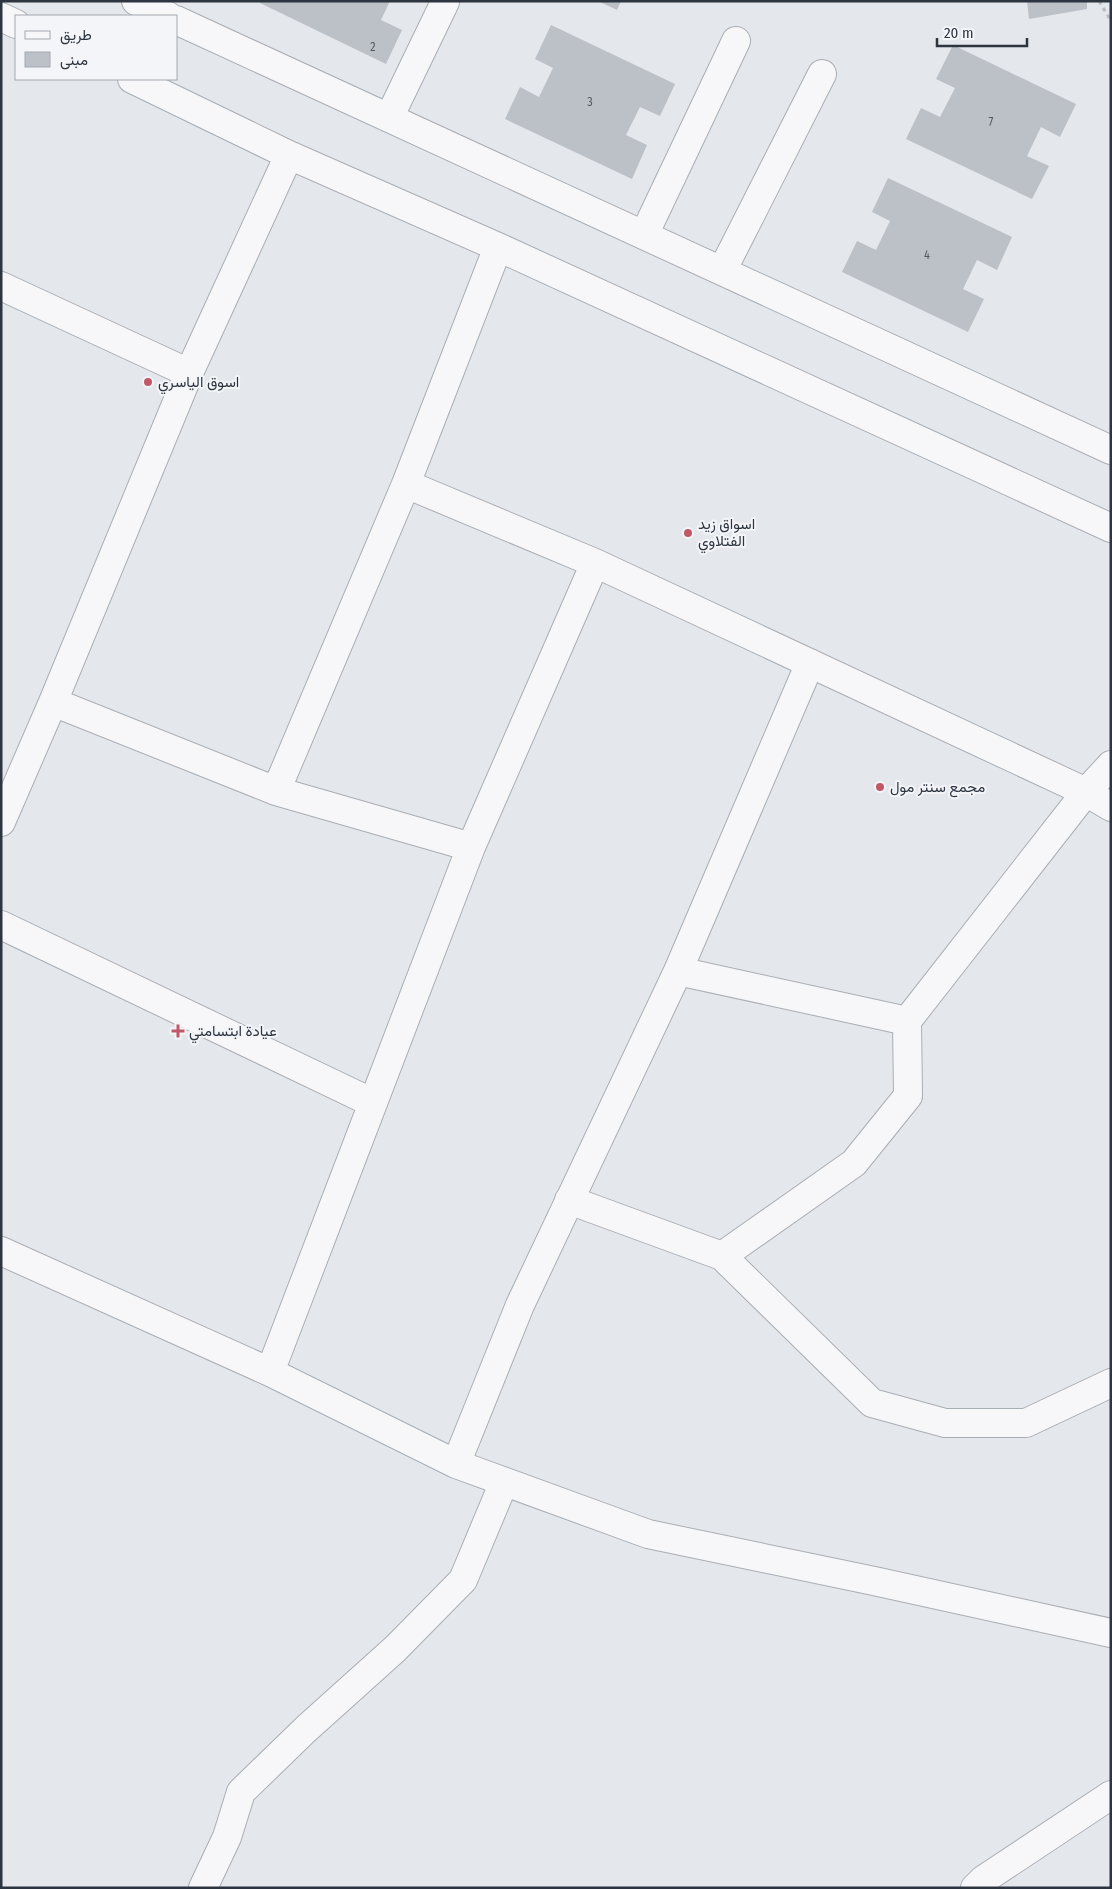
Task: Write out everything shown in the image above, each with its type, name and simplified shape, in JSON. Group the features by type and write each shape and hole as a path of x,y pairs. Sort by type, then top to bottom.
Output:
{"street":[{"path":"136,1 166,15"},
{"path":"389,118 445,2"},
{"path":"1,17 15,24"},
{"path":"178,21 1111,450"},
{"path":"644,235 736,41"},
{"path":"722,271 822,74"},
{"path":"134,80 289,155 498,247 1111,528"},
{"path":"1,822 53,702 189,373 289,155"},
{"path":"276,791 406,484 498,247"},
{"path":"1,286 189,373"},
{"path":"406,484 595,563 1086,792 1111,807"},
{"path":"270,1372 471,847 595,563"},
{"path":"456,1464 520,1305 678,971 810,663"},
{"path":"53,702 276,791 471,847"},
{"path":"722,1256 854,1163 908,1096 907,1021 1086,792 1111,764"},
{"path":"1,925 373,1103"},
{"path":"678,971 907,1021"},
{"path":"569,1200 722,1256 872,1403 945,1423 1026,1423 1111,1383"},
{"path":"1,1251 270,1372 456,1464 648,1534 883,1583 1111,1634"},
{"path":"203,1888 228,1837 241,1792 306,1729 395,1649 463,1580 504,1482"},
{"path":"975,1888 983,1880 1111,1794"}],"path":[{"path":"1099,1 1111,21"}],"building":[{"path":"260,1 390,1 381,20 402,30 386,64 260,3"},
{"path":"598,1 621,1 617,10"},
{"path":"1027,1 1087,1 1087,9 1029,19"},
{"path":"551,25 675,84 660,116 640,107 626,135 647,145 632,179 505,119 520,87 539,97 553,68 535,59"},
{"path":"953,45 1076,104 1060,137 1041,127 1027,156 1049,166 1032,199 906,139 921,108 940,117 955,88 936,79"},
{"path":"888,178 1012,237 997,270 977,260 963,289 984,299 968,332 842,272 857,241 876,250 890,221 872,212"}],"place":[{"name":"اسوق الياسري","path":"148,382"},
{"name":"اسواق زيد الفتلاوي","path":"688,533"},
{"name":"مجمع سنتر مول","path":"880,787"},
{"name":"عيادة ابتسامتي","path":"178,1031"}]}
